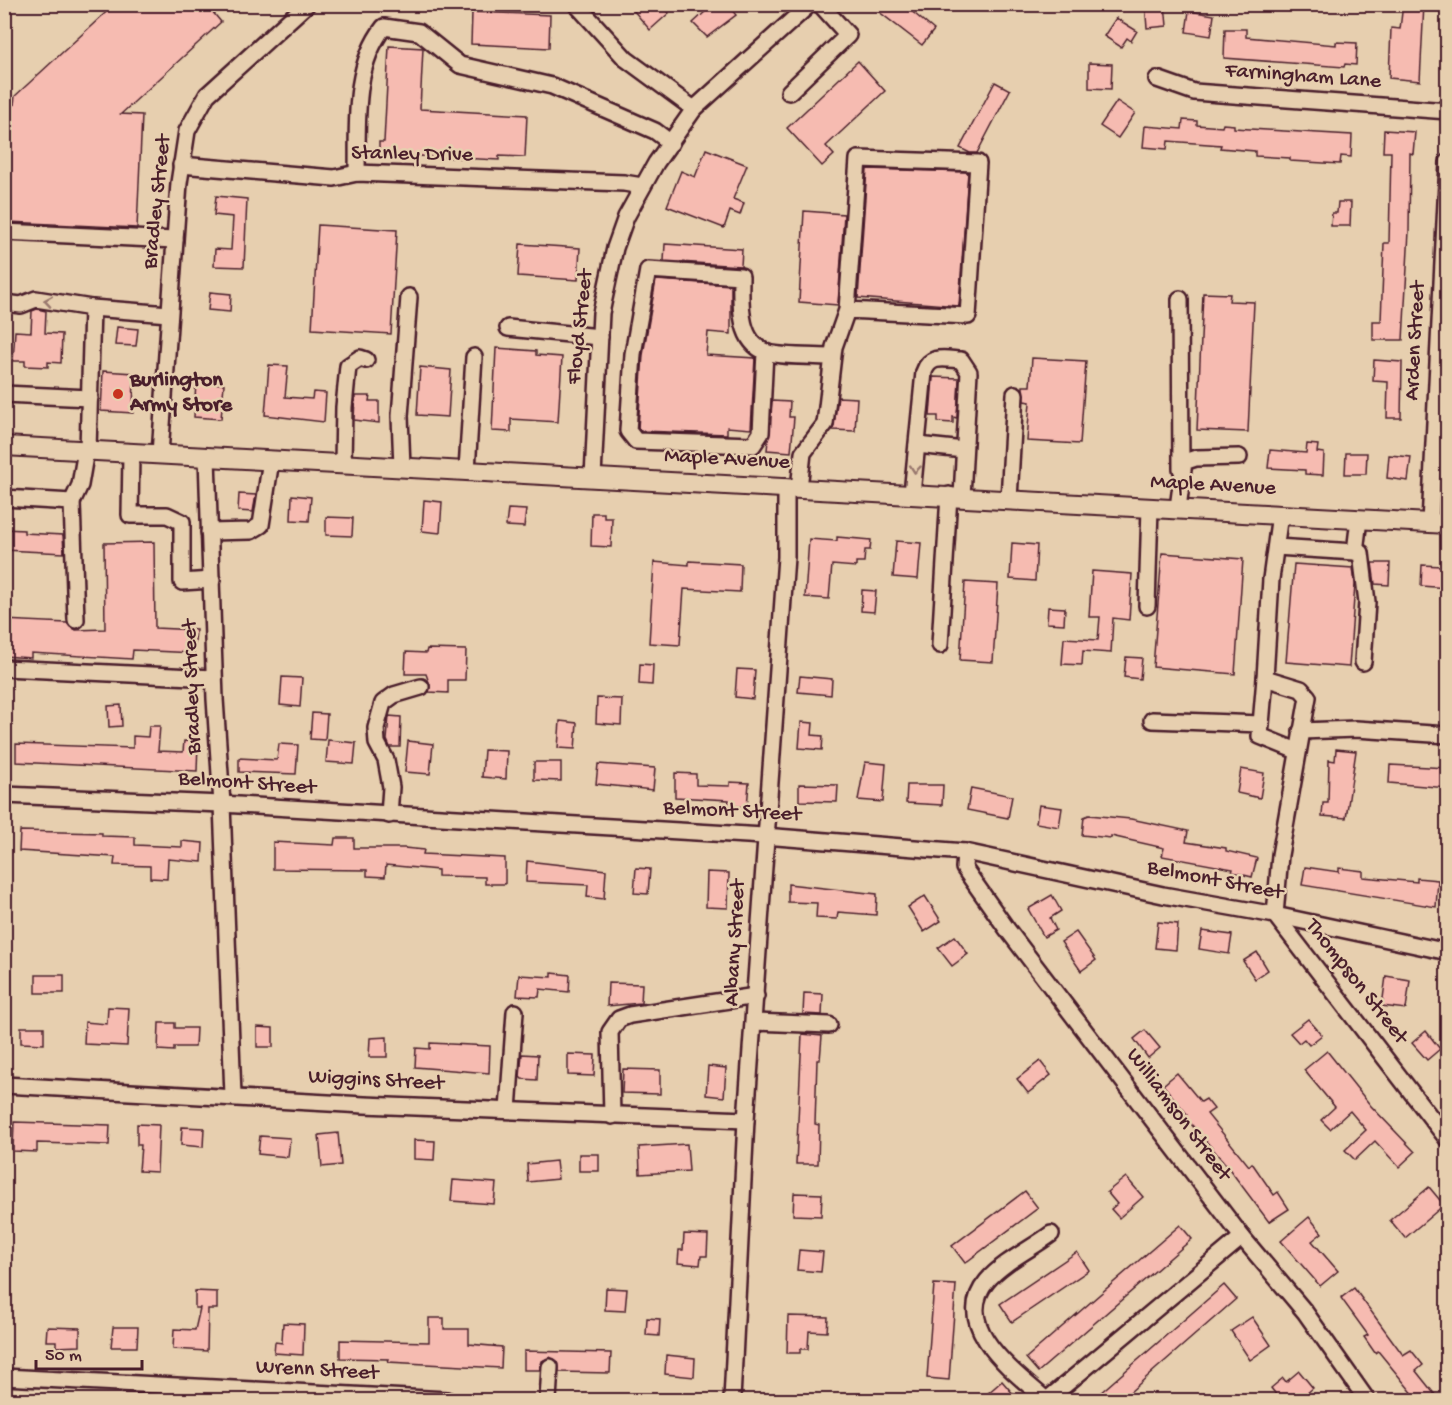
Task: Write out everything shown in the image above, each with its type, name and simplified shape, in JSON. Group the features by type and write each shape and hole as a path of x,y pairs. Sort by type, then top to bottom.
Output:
{"main road":[{"name":"Maple Avenue","path":"4,446 1438,523"}],"street":[{"name":"Bradley Street","path":"159,454 181,165 187,131 207,95 307,4"},
{"path":"576,4 626,59 694,109"},
{"name":"Floyd Street","path":"592,477 600,337 606,280 615,248 642,186 694,109 810,4"},
{"path":"789,92 848,35 820,4"},
{"path":"357,173 360,79 373,41 384,27 419,32 460,65 552,86 655,131 670,142"},
{"name":"Farningham Lane","path":"1157,80 1194,92 1448,111"},
{"name":"Albany Street","path":"732,1401 746,1120 756,996 764,836 793,488 803,453 825,424 832,357 847,310 858,159 978,163 968,316 847,310"},
{"name":"Arden Street","path":"1438,523 1448,162"},
{"name":"Stanley Drive","path":"181,165 334,178 357,173 624,183 642,186"},
{"path":"4,232 175,240"},
{"path":"765,352 761,433 753,445 636,441 628,431 633,354 648,270 741,276 741,312 748,336 765,352 832,357"},
{"path":"402,467 399,416 409,297"},
{"path":"4,303 21,305 36,299 92,308 169,314"},
{"path":"1178,508 1181,469 1180,299"},
{"path":"76,620 72,502 80,485 87,450 92,308"},
{"path":"508,328 600,337"},
{"path":"467,470 474,357"},
{"path":"343,464 344,407 348,366 360,358 366,360"},
{"path":"912,494 927,364 936,358 961,360 969,372 964,450 955,496 940,645"},
{"path":"4,394 90,398"},
{"path":"1009,499 1015,394"},
{"path":"917,445 964,450"},
{"path":"131,454 130,515 167,515 182,522 182,582 212,580"},
{"name":"Bradley Street","path":"207,457 214,678 222,804 233,1096"},
{"path":"1181,469 1188,460 1239,457"},
{"path":"209,532 251,531 261,525 271,460"},
{"path":"4,498 72,502"},
{"path":"1147,606 1150,507"},
{"path":"1280,514 1260,736 1297,751"},
{"path":"1355,552 1359,519"},
{"path":"1276,548 1361,554 1367,603 1363,662"},
{"path":"4,668 214,678"},
{"name":"Thompson Street","path":"1265,678 1301,689 1308,697 1280,855 1275,915 1448,1140"},
{"path":"388,815 391,788 386,760 377,743 376,728 383,703 394,695 422,687"},
{"path":"1152,720 1261,724"},
{"path":"1301,731 1356,729 1448,735"},
{"name":"Belmont Street","path":"4,795 222,804 764,836 965,852 1163,896 1275,915 1448,952"},
{"name":"Williamson Street","path":"965,852 964,868 1001,921 1242,1237 1305,1312 1367,1401"},
{"path":"612,1116 610,1032 619,1019 756,996"},
{"path":"508,1110 515,1012"},
{"path":"754,1022 829,1024"},
{"name":"Wiggins Street","path":"4,1085 364,1105 746,1120"},
{"path":"1051,1234 992,1276 980,1292 976,1304 979,1328 995,1354 1047,1401 1242,1237"},
{"path":"548,1401 550,1367"},
{"name":"Wrenn Street","path":"4,1377 447,1401"}],"building":[{"path":"115,4 206,4 221,22 121,114 142,115 137,228 8,222 9,201 4,201 4,151 10,152 12,120 4,119 4,105 14,105 15,96"},
{"path":"628,4 662,4 669,13 650,30"},
{"path":"700,4 727,4 736,15 707,37 693,23 706,11"},
{"path":"883,4 903,4 934,30 922,45 878,11"},
{"path":"1145,4 1165,4 1167,26 1147,28"},
{"path":"1403,4 1424,4 1420,81 1389,78 1391,28 1400,29"},
{"path":"1189,11 1214,15 1211,36 1186,32"},
{"path":"472,12 550,15 549,48 471,44"},
{"path":"1116,18 1137,31 1131,41 1127,38 1121,47 1104,36"},
{"path":"1225,29 1246,29 1246,37 1336,45 1336,42 1357,43 1356,65 1345,64 1344,67 1224,58"},
{"path":"389,46 423,48 420,109 527,115 525,157 499,156 499,160 379,154 379,142 384,142"},
{"path":"858,61 885,91 826,146 834,155 822,166 787,128"},
{"path":"1089,63 1112,64 1111,89 1089,88"},
{"path":"995,82 1010,90 977,153 970,153 960,148"},
{"path":"1117,101 1135,113 1118,138 1100,126"},
{"path":"1183,120 1197,121 1197,125 1222,127 1223,124 1234,125 1234,128 1352,135 1351,157 1341,156 1340,164 1255,156 1255,151 1220,148 1221,145 1168,141 1167,149 1143,147 1145,126 1182,129"},
{"path":"1384,130 1415,132 1413,154 1410,153 1409,231 1403,340 1373,340 1373,321 1381,321 1384,243 1389,243 1391,152 1383,152"},
{"path":"706,149 747,165 733,199 744,203 740,215 730,211 724,228 667,206 681,171 695,177"},
{"path":"867,169 968,172 959,306 858,298"},
{"path":"216,196 247,199 244,267 214,266 215,249 231,250 233,217 214,215"},
{"path":"1338,202 1351,202 1350,226 1331,226 1332,213 1337,213"},
{"path":"804,211 844,214 838,305 799,302"},
{"path":"318,225 397,230 391,334 312,329"},
{"path":"520,244 580,248 578,280 518,276"},
{"path":"665,244 742,249 741,266 664,261"},
{"path":"656,280 731,285 731,334 708,332 706,355 755,358 751,429 727,427 727,434 641,431 638,428 643,355"},
{"path":"210,292 231,294 230,312 208,310"},
{"path":"1203,293 1230,294 1229,301 1254,302 1248,432 1197,430"},
{"path":"37,309 46,311 45,333 62,334 61,363 48,362 48,367 25,366 25,361 13,361 15,331 31,332 32,311"},
{"path":"117,327 138,329 136,346 115,345"},
{"path":"496,348 536,351 536,355 562,357 558,422 511,419 511,432 492,431"},
{"path":"1032,358 1086,361 1080,444 1027,441 1030,402 1024,401 1023,386 1030,386"},
{"path":"1374,360 1402,362 1401,418 1387,418 1388,382 1373,381"},
{"path":"269,365 288,366 285,397 312,399 313,392 326,393 324,422 265,415"},
{"path":"420,367 451,370 448,417 417,415"},
{"path":"103,371 134,373 133,413 101,411"},
{"path":"933,377 959,378 957,418 953,417 953,423 938,422 938,416 930,416"},
{"path":"196,382 224,384 221,419 194,417"},
{"path":"355,396 370,396 369,401 379,401 379,423 354,420"},
{"path":"838,397 857,398 855,431 833,430"},
{"path":"772,401 790,402 789,417 794,417 791,452 767,450"},
{"path":"1307,444 1318,445 1317,452 1324,453 1323,475 1305,474 1305,470 1268,468 1270,450 1306,453"},
{"path":"1346,453 1367,453 1366,474 1345,474"},
{"path":"1389,455 1411,457 1408,481 1387,478"},
{"path":"239,494 256,495 253,512 238,511"},
{"path":"292,495 311,497 309,521 291,520"},
{"path":"424,500 442,502 440,533 422,531"},
{"path":"508,509 526,510 524,527 506,526"},
{"path":"592,513 604,513 604,518 612,518 611,547 591,546"},
{"path":"326,517 353,518 352,536 326,535"},
{"path":"4,529 24,530 24,533 63,535 64,553 4,550"},
{"path":"837,537 871,540 870,550 865,550 864,562 856,562 856,567 832,565 829,599 805,597 809,539 837,541"},
{"path":"896,541 921,543 918,579 893,577"},
{"path":"154,542 155,628 196,630 194,653 133,650 132,659 31,653 31,658 4,656 4,620 67,623 76,630 105,629 104,543"},
{"path":"1012,543 1037,545 1035,581 1010,579"},
{"path":"1162,553 1243,559 1235,674 1153,667"},
{"path":"689,561 741,564 740,592 684,589 680,645 649,643 654,562 689,565"},
{"path":"1372,563 1390,563 1389,585 1375,584"},
{"path":"1294,564 1353,568 1355,584 1349,667 1286,662"},
{"path":"1422,565 1441,566 1440,576 1448,576 1448,588 1421,586"},
{"path":"1092,571 1132,574 1129,620 1113,618 1111,653 1083,651 1082,665 1062,664 1064,638 1098,640 1100,617 1089,617"},
{"path":"965,582 998,584 993,662 960,660"},
{"path":"862,590 876,591 874,612 861,611"},
{"path":"1048,607 1065,608 1064,624 1047,623"},
{"path":"427,649 466,650 465,680 448,680 448,693 429,692 430,685 426,674 405,674 406,652 426,653"},
{"path":"1126,657 1142,658 1140,679 1124,677"},
{"path":"640,664 653,665 652,685 639,684"},
{"path":"737,669 755,670 753,699 735,697"},
{"path":"800,676 832,679 831,695 798,692"},
{"path":"282,677 302,678 300,707 280,705"},
{"path":"597,698 622,699 621,725 596,723"},
{"path":"121,705 122,726 109,727 108,706"},
{"path":"312,713 327,714 325,740 310,739"},
{"path":"389,716 401,717 400,747 390,747 387,740"},
{"path":"560,721 577,723 575,749 558,748"},
{"path":"801,722 813,723 812,735 823,736 822,750 799,748"},
{"path":"149,726 160,726 158,751 183,752 184,741 198,742 197,771 16,762 16,744 133,748 133,736 148,737"},
{"path":"328,740 356,743 354,764 326,762"},
{"path":"408,741 433,744 430,774 405,772"},
{"path":"279,744 298,745 296,774 239,772 239,758 277,760"},
{"path":"1336,749 1356,751 1346,818 1322,816 1323,803 1328,803 1329,760 1335,761"},
{"path":"484,750 507,751 506,779 482,777"},
{"path":"534,762 561,762 561,781 534,780"},
{"path":"865,762 886,764 883,802 858,800"},
{"path":"598,764 655,768 653,790 596,784"},
{"path":"1390,765 1448,768 1448,788 1389,783"},
{"path":"1241,769 1264,773 1260,798 1237,793"},
{"path":"675,773 696,774 696,785 730,786 730,782 749,783 747,807 728,806 729,800 675,797"},
{"path":"799,784 838,785 837,802 799,801"},
{"path":"907,785 943,785 942,805 906,803"},
{"path":"971,788 1012,796 1008,818 967,810"},
{"path":"1039,805 1062,808 1059,827 1036,823"},
{"path":"1089,815 1131,819 1188,831 1186,842 1226,848 1226,851 1257,858 1252,877 1232,872 1233,869 1162,856 1164,848 1111,836 1111,838 1082,835 1084,817"},
{"path":"20,831 102,833 102,836 135,837 135,845 182,847 182,841 203,843 202,862 168,859 167,879 150,878 150,866 114,865 115,857 19,851"},
{"path":"335,838 354,838 354,848 404,848 424,850 423,854 505,858 505,884 485,884 485,877 438,876 438,870 386,865 385,877 367,876 367,870 273,869 273,842 334,845"},
{"path":"527,861 606,870 604,899 587,897 588,885 526,882"},
{"path":"1305,867 1339,872 1339,868 1363,871 1363,877 1417,882 1417,878 1438,880 1436,907 1302,885"},
{"path":"636,868 650,869 648,894 634,893"},
{"path":"707,872 729,873 728,908 706,907"},
{"path":"788,884 877,894 876,915 838,912 837,919 816,918 817,903 788,902"},
{"path":"1052,895 1061,911 1050,918 1056,930 1044,937 1028,909"},
{"path":"925,896 941,921 924,932 908,907"},
{"path":"1158,922 1178,924 1176,950 1155,948"},
{"path":"1202,931 1232,935 1229,954 1199,949"},
{"path":"1076,932 1096,960 1081,971 1061,942"},
{"path":"955,936 968,954 952,966 938,948"},
{"path":"1257,952 1268,970 1255,979 1243,961"},
{"path":"552,973 570,975 569,992 540,989 539,997 517,996 519,975 552,977"},
{"path":"36,975 64,975 64,993 36,993"},
{"path":"1386,976 1410,980 1406,1009 1382,1006"},
{"path":"608,983 642,984 641,1003 607,1006"},
{"path":"804,993 823,994 822,1015 803,1014"},
{"path":"108,1007 129,1008 127,1046 84,1044 85,1022 107,1024"},
{"path":"1308,1019 1322,1035 1309,1045 1304,1039 1299,1043 1290,1033"},
{"path":"159,1023 175,1023 175,1028 196,1028 195,1047 174,1047 174,1051 158,1050"},
{"path":"21,1027 44,1027 44,1044 21,1043"},
{"path":"257,1027 273,1028 273,1047 257,1047"},
{"path":"1145,1030 1160,1048 1148,1058 1134,1039"},
{"path":"1426,1031 1440,1049 1427,1060 1412,1043"},
{"path":"802,1034 822,1036 820,1060 817,1060 815,1124 819,1125 818,1164 796,1164"},
{"path":"387,1037 387,1057 369,1057 370,1038"},
{"path":"430,1043 490,1046 489,1073 415,1067 416,1048 430,1049"},
{"path":"1327,1051 1371,1106 1415,1152 1399,1167 1375,1141 1355,1160 1345,1150 1366,1130 1350,1111 1330,1129 1321,1120 1335,1107 1304,1070"},
{"path":"522,1054 538,1055 537,1080 520,1077"},
{"path":"568,1054 595,1055 594,1076 568,1075"},
{"path":"1040,1061 1051,1075 1028,1093 1017,1079"},
{"path":"708,1066 726,1068 724,1097 706,1095"},
{"path":"623,1069 660,1070 660,1094 622,1093"},
{"path":"1177,1073 1201,1102 1206,1099 1214,1109 1207,1114 1249,1166 1252,1163 1274,1195 1278,1192 1289,1209 1269,1222 1224,1162 1184,1116 1187,1114 1163,1085"},
{"path":"14,1122 110,1125 109,1145 37,1143 37,1152 13,1151"},
{"path":"137,1124 159,1125 157,1172 139,1171 141,1145 137,1145"},
{"path":"182,1127 204,1128 203,1147 181,1145"},
{"path":"338,1133 341,1165 322,1167 319,1135"},
{"path":"260,1136 290,1138 288,1157 258,1154"},
{"path":"414,1140 435,1141 434,1160 414,1159"},
{"path":"687,1144 689,1171 640,1174 639,1147"},
{"path":"579,1154 599,1154 599,1171 579,1171"},
{"path":"556,1161 558,1179 528,1182 527,1164"},
{"path":"1126,1177 1143,1197 1119,1218 1111,1209 1117,1204 1107,1192"},
{"path":"453,1180 496,1183 494,1204 451,1201"},
{"path":"1429,1187 1444,1205 1405,1238 1390,1220"},
{"path":"1025,1191 1038,1208 965,1263 952,1246"},
{"path":"794,1193 822,1194 821,1216 793,1215"},
{"path":"1309,1217 1322,1233 1312,1241 1338,1271 1320,1286 1281,1241"},
{"path":"1180,1225 1192,1239 1038,1372 1026,1358"},
{"path":"684,1234 708,1235 707,1256 701,1256 700,1265 678,1263 679,1250 683,1250"},
{"path":"799,1250 823,1252 821,1272 797,1270"},
{"path":"1077,1252 1089,1270 1012,1322 1000,1304"},
{"path":"934,1284 956,1285 949,1380 927,1378"},
{"path":"1224,1285 1236,1299 1120,1401 1091,1401"},
{"path":"606,1288 627,1289 625,1311 605,1310"},
{"path":"1354,1288 1403,1355 1411,1350 1423,1365 1416,1371 1440,1401 1419,1401 1378,1351 1375,1353 1364,1337 1368,1335 1341,1298"},
{"path":"195,1291 217,1292 217,1309 208,1309 207,1351 173,1349 174,1329 195,1330 200,1308 195,1308"},
{"path":"788,1316 828,1317 827,1332 809,1331 808,1349 800,1349 800,1353 787,1353"},
{"path":"1252,1317 1271,1345 1250,1360 1231,1331"},
{"path":"429,1318 444,1318 444,1329 469,1329 469,1344 502,1347 501,1368 388,1362 389,1359 340,1358 340,1340 429,1342"},
{"path":"647,1318 660,1319 659,1336 646,1335"},
{"path":"283,1323 304,1324 303,1355 274,1353 275,1342 282,1343"},
{"path":"47,1327 80,1328 80,1346 56,1347 56,1341 46,1341"},
{"path":"113,1327 138,1327 137,1347 111,1347"},
{"path":"524,1351 611,1353 610,1373 559,1372 558,1362 550,1357 542,1361 540,1370 524,1370"},
{"path":"666,1355 695,1358 694,1377 665,1374"},
{"path":"1299,1371 1313,1388 1298,1401 1281,1401 1271,1388 1283,1378 1286,1382"},
{"path":"1002,1381 1014,1395 1007,1401 979,1401"}],"place":[{"name":"Burlington Army Store","path":"118,394"}]}
